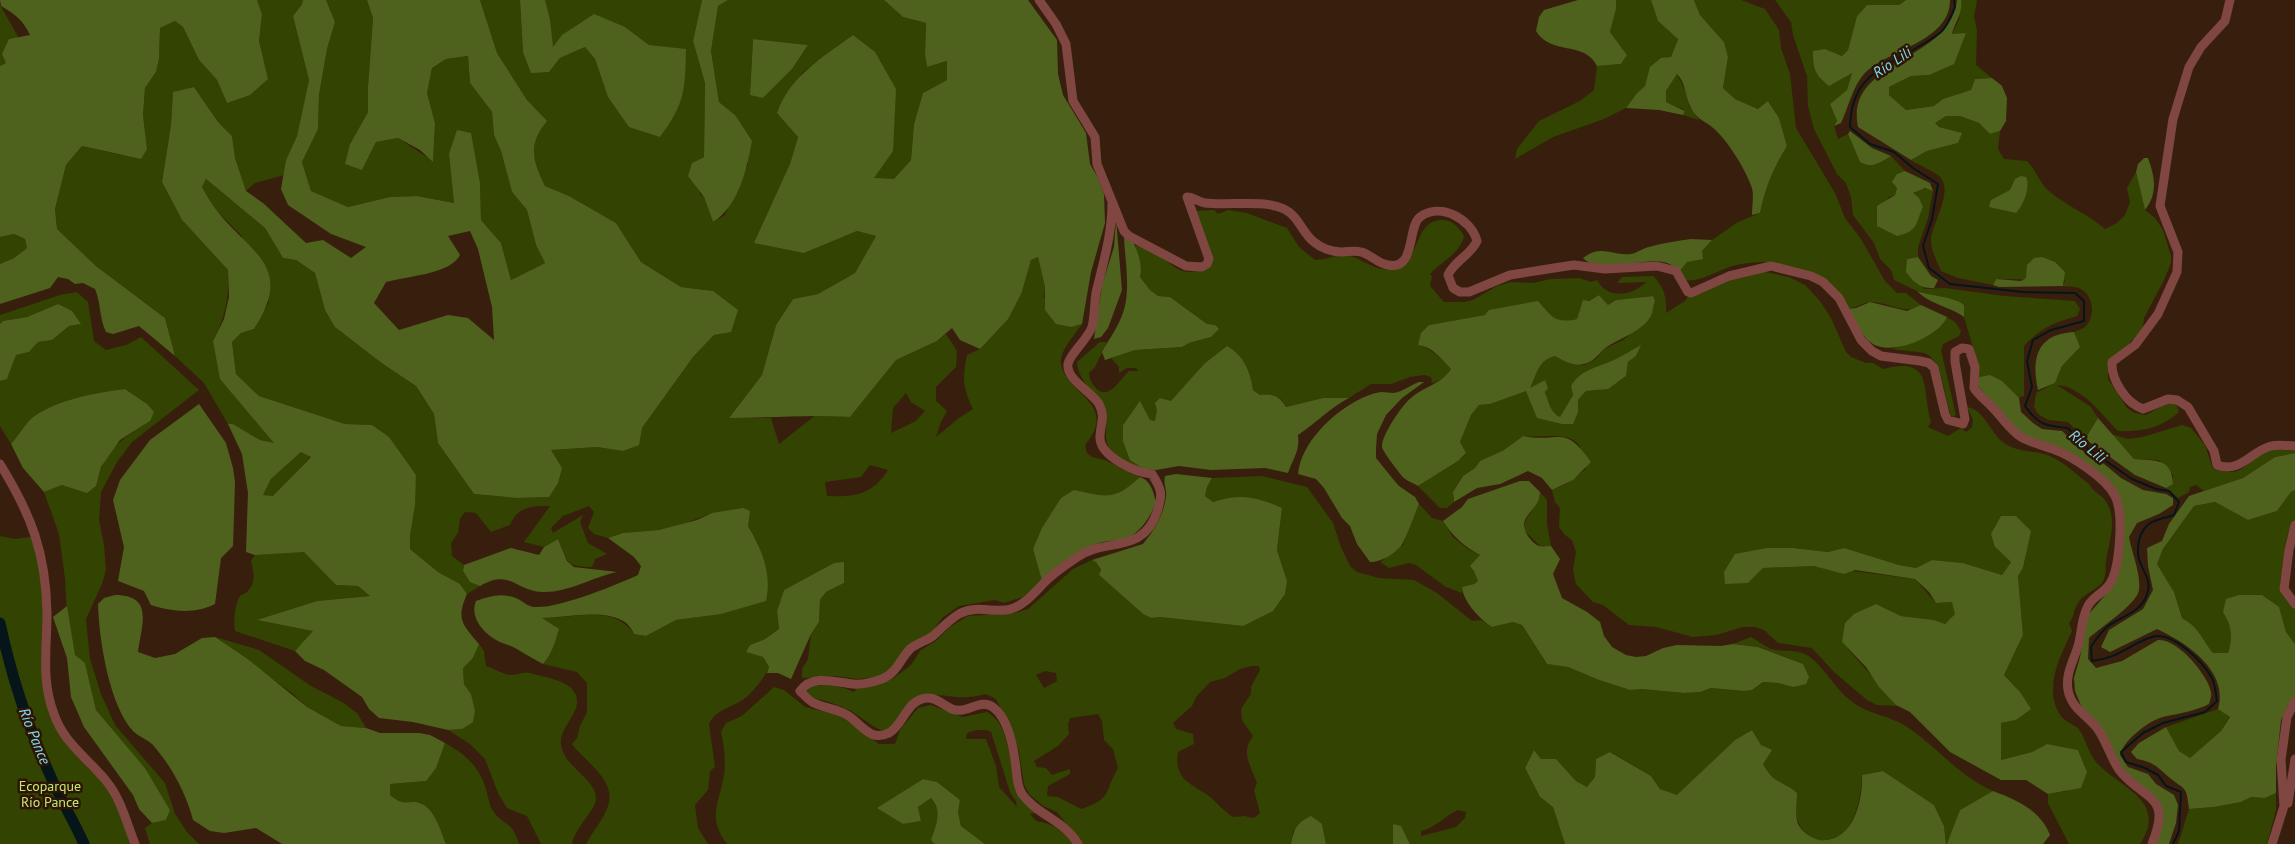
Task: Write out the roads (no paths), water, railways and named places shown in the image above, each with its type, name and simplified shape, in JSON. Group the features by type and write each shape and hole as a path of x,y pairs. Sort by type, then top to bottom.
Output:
{"street":[{"path":"1039,0 1056,24 1066,44 1073,101 1095,137 1097,164 1124,231 1129,236 1176,261 1194,267 1202,267 1207,264 1209,258 1188,196 1204,203 1224,202 1283,208 1298,220 1312,241 1318,246 1341,252 1361,252 1387,266 1396,265 1404,259 1410,250 1415,225 1419,218 1430,212 1445,212 1458,217 1470,226 1477,241 1474,248 1450,269 1448,274 1453,288 1460,292 1469,292 1510,275 1574,265 1605,269 1657,266 1670,268 1676,271 1691,294 1729,276 1771,266 1811,276 1823,282 1839,298 1861,340 1872,351 1881,356 1920,360 1929,363 1934,368 1948,420 1962,424 1965,419 1955,352 1962,348 1970,350 1975,367 1974,388 2010,428 2034,443 2053,448 2080,464 2102,481 2116,498 2119,508 2120,526 2116,566 2108,587 2094,598 2084,614 2078,645 2069,673 2068,691 2077,709 2096,727 2120,770 2150,795 2157,805 2160,817 2152,844"},
{"path":"2230,0 2225,21 2200,47 2189,67 2173,119 2160,206 2178,252 2177,272 2158,314 2135,345 2112,362 2112,367 2115,379 2123,393 2137,407 2143,409 2168,399 2177,400 2188,407 2214,451 2217,465 2223,468 2242,464 2261,450 2272,445 2295,446"},
{"path":"1078,844 1063,825 1046,815 1022,793 1004,721 994,707 988,704 980,704 959,711 951,709 933,698 917,700 910,706 902,720 890,732 883,735 874,734 846,714 813,703 800,691 816,680 864,684 883,679 893,672 911,648 932,636 945,623 960,614 970,609 1009,610 1021,605 1049,578 1078,556 1099,547 1121,545 1138,538 1147,530 1155,517 1162,496 1158,483 1152,474 1136,470 1122,463 1103,448 1100,437 1103,421 1100,407 1089,391 1074,380 1067,366 1069,359 1084,342 1092,326 1096,293 1103,272 1108,245 1111,200"},
{"path":"0,464 21,497 34,527 41,558 47,612 45,679 54,716 65,738 116,794 135,844"},
{"path":"2295,525 2289,550 2284,589 2295,604"},
{"path":"2289,802 2281,760 2287,717 2295,701"},
{"path":"2272,844 2289,802 2295,759"}],"waterway":[{"name":"Río Lili","path":"1954,0 1955,7 1953,13 1940,33 1883,67 1864,84 1856,95 1850,127 1870,144 1894,152 1913,168 1938,184 1932,219 1923,246 1929,268 1950,284 2023,292 2075,293 2084,301 2084,321 2051,330 2033,340 2027,361 2032,387 2025,406 2039,421 2048,425 2068,428 2084,446 2132,479 2156,489 2169,491 2179,502 2174,515 2152,522 2141,533 2138,557 2149,587 2142,604 2134,611 2108,626 2091,647 2092,661 2110,657 2152,637 2169,638 2194,656 2208,671 2213,680 2217,701 2205,712 2163,723 2143,733 2121,752 2126,762 2145,768 2158,775 2166,786 2181,792 2179,831 2173,844"},
{"name":"Río Pance","path":"0,623 9,662 27,720 54,784 84,844"}],"park label":[{"name":"Ecoparque Río Pance","path":"50,794"}]}
